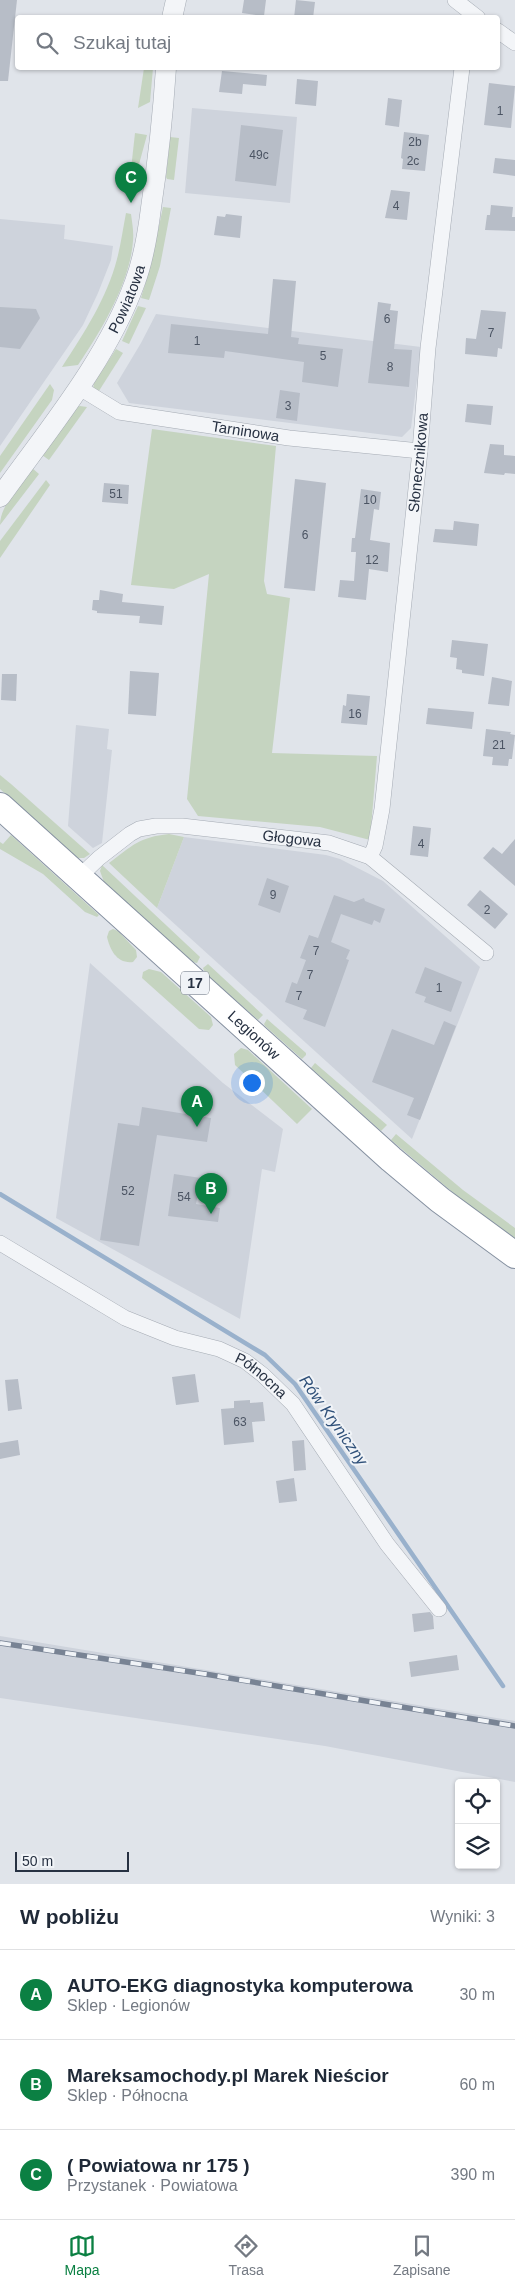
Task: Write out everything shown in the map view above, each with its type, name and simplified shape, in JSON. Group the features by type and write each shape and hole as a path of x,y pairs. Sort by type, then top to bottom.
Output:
{"highway":[{"name":"Legionów","path":"0,806 397,1165 440,1200 515,1255"}],"street":[{"path":"173,15 176,0"},
{"path":"455,0 473,15"},
{"path":"500,32 515,43"},
{"name":"Powiatowa","path":"0,497 78,387 111,335 136,281 148,231 155,183 166,70"},
{"name":"Słonecznikowa","path":"370,857 375,846 382,809 420,451 428,348 462,70"},
{"name":"Tarninowa","path":"78,387 119,412 289,438 420,451"},
{"name":"Głogowa","path":"79,878 99,858 130,834 139,829 156,826 182,826 318,841 340,846 370,857 486,953"},
{"name":"Północna","path":"0,1243 125,1318 174,1338 219,1349 245,1361 263,1374 293,1404 388,1544 439,1609"}],"shaded area":[{"path":"192,108 297,117 290,203 185,193"},
{"path":"0,219 65,225 64,239 113,246 111,260 83,325 0,446"},
{"path":"156,314 421,347 411,428 402,437 129,403 117,383"},
{"path":"76,725 109,729 107,749 112,750 102,843 93,848 68,826"},
{"path":"184,837 326,855 340,859 383,881 480,967 412,1139 157,908"},
{"path":"90,963 223,1083 283,1129 275,1172 262,1169 240,1319 56,1218"},
{"path":"0,1636 515,1721 515,1782 325,1746 0,1698"}],"green space":[{"path":"144,70 153,70 150,102 138,108"},
{"path":"135,133 147,135 138,168 131,169"},
{"path":"170,137 179,138 174,180 167,179 166,177"},
{"path":"163,207 171,208 160,266 149,300 141,298 151,264"},
{"path":"126,213 131,214 133,241 131,257 120,290 105,322 78,365 62,367 86,328 107,288 117,259"},
{"path":"138,306 146,308 129,344 122,341"},
{"path":"116,349 123,353 97,394 93,389 94,383"},
{"path":"50,384 54,390 52,400 0,473 0,456"},
{"path":"77,407 87,407 49,460 42,455"},
{"path":"152,429 276,446 264,581 267,594 290,598 272,753 377,756 370,840 320,827 198,816 187,799 209,574 174,589 131,585"},
{"path":"32,468 39,474 0,525 3,510"},
{"path":"46,480 50,485 0,558 0,541"},
{"path":"0,775 90,854 84,858 77,858 0,789"},
{"path":"169,834 184,837 157,908 109,863 143,840"},
{"path":"11,835 99,915 97,917 85,912 43,874 0,849 0,842 3,844"},
{"path":"102,865 200,957 197,963 192,962 104,882 100,871"},
{"path":"113,929 118,931 136,950 137,957 133,962 123,961 112,951 107,937 109,931"},
{"path":"208,964 263,1015 258,1020 205,973 203,968"},
{"path":"149,969 161,972 211,1017 213,1025 209,1030 199,1029 142,978 143,972"},
{"path":"267,1019 306,1053 302,1059 265,1026 264,1024"},
{"path":"241,1048 248,1050 312,1109 297,1124 235,1065 234,1054"},
{"path":"315,1063 387,1125 381,1131 311,1068"},
{"path":"396,1134 463,1190 515,1228 515,1238 457,1196 391,1140"}],"building":[{"path":"0,0 17,0 8,81 0,81"},
{"path":"244,0 266,0 264,15 242,13"},
{"path":"296,0 315,2 313,15 294,15"},
{"path":"222,71 267,75 266,86 243,84 242,94 219,92"},
{"path":"297,79 318,81 316,106 295,104"},
{"path":"489,83 515,86 511,128 484,125"},
{"path":"388,98 402,100 399,127 385,125"},
{"path":"241,125 283,130 276,186 235,181"},
{"path":"404,132 429,135 425,171 402,169 403,159 401,158"},
{"path":"495,158 515,160 515,176 493,173"},
{"path":"391,190 410,192 407,220 385,218"},
{"path":"491,205 513,207 512,217 515,217 515,231 485,230 487,215 490,215"},
{"path":"226,214 242,216 240,238 214,235 217,216 225,217"},
{"path":"273,279 296,281 291,337 299,338 298,344 343,349 338,387 302,382 304,362 225,351 224,358 168,353 171,324 268,334"},
{"path":"378,302 391,304 390,310 398,311 394,349 412,350 409,387 368,383"},
{"path":"0,307 36,309 40,318 20,349 0,347"},
{"path":"481,310 506,312 502,349 498,348 497,357 465,354 466,338 476,339"},
{"path":"280,390 300,393 297,421 276,418"},
{"path":"467,404 493,406 491,425 465,422"},
{"path":"490,444 504,445 504,455 515,456 515,474 484,473"},
{"path":"295,479 326,483 315,591 284,588"},
{"path":"104,483 129,485 128,504 102,502"},
{"path":"361,489 381,492 379,510 374,509 370,540 390,543 388,572 369,569 366,600 338,597 340,580 354,581 356,552 351,552 352,538 355,538"},
{"path":"454,521 479,524 477,546 433,542 435,529 453,530"},
{"path":"100,590 123,594 122,602 164,606 162,625 139,623 140,616 97,613 97,611 92,610 93,600 99,600"},
{"path":"452,640 488,644 484,676 462,673 462,670 456,669 457,658 450,657"},
{"path":"130,671 159,673 156,716 128,714"},
{"path":"2,674 17,674 16,701 1,700"},
{"path":"492,677 512,681 509,706 488,704"},
{"path":"347,694 370,696 367,725 341,723 343,705 346,706"},
{"path":"428,708 474,712 472,729 426,724"},
{"path":"486,729 511,732 510,734 515,735 512,759 509,759 508,766 492,765 493,757 483,756"},
{"path":"413,826 431,828 428,857 410,855"},
{"path":"515,839 515,886 483,858 493,847 502,854"},
{"path":"267,878 289,886 280,913 258,905"},
{"path":"480,890 508,914 495,929 467,905"},
{"path":"334,895 354,902 364,898 365,901 385,909 380,923 374,920 372,925 341,914 331,942 350,950 346,959 349,960 325,1027 303,1019 307,1010 285,1002 292,982 297,984 306,960 300,958 309,935 318,938"},
{"path":"425,967 462,982 451,1012 424,1002 426,997 415,993"},
{"path":"444,1021 456,1026 420,1120 407,1115 414,1098 372,1082 392,1029 434,1045"},
{"path":"142,1107 211,1118 207,1142 157,1135 139,1246 100,1240 118,1123 139,1126"},
{"path":"174,1174 201,1178 196,1204 220,1208 218,1222 168,1216"},
{"path":"195,1374 199,1402 176,1405 172,1377"},
{"path":"18,1379 22,1409 8,1411 5,1380"},
{"path":"250,1400 250,1403 263,1402 265,1421 252,1422 254,1442 224,1445 221,1409 234,1408 234,1401"},
{"path":"18,1440 20,1455 0,1459 0,1443"},
{"path":"304,1440 306,1470 294,1471 292,1441"},
{"path":"294,1478 297,1501 279,1503 276,1481"},
{"path":"430,1612 433,1616 434,1629 414,1632 412,1614"},
{"path":"457,1655 459,1670 411,1677 409,1662"}],"waterway":[{"name":"Rów Kryniczny","path":"0,1194 265,1355 295,1384 503,1686"}],"railway":[{"path":"0,1643 205,1674 515,1726"}],"place":[{"name":"( Powiatowa nr 175 )","path":"131,203"},
{"name":"AUTO-EKG diagnostyka komputerowa","path":"197,1127"},
{"name":"Mareksamochody.pl Marek Nieścior","path":"211,1214"}]}
